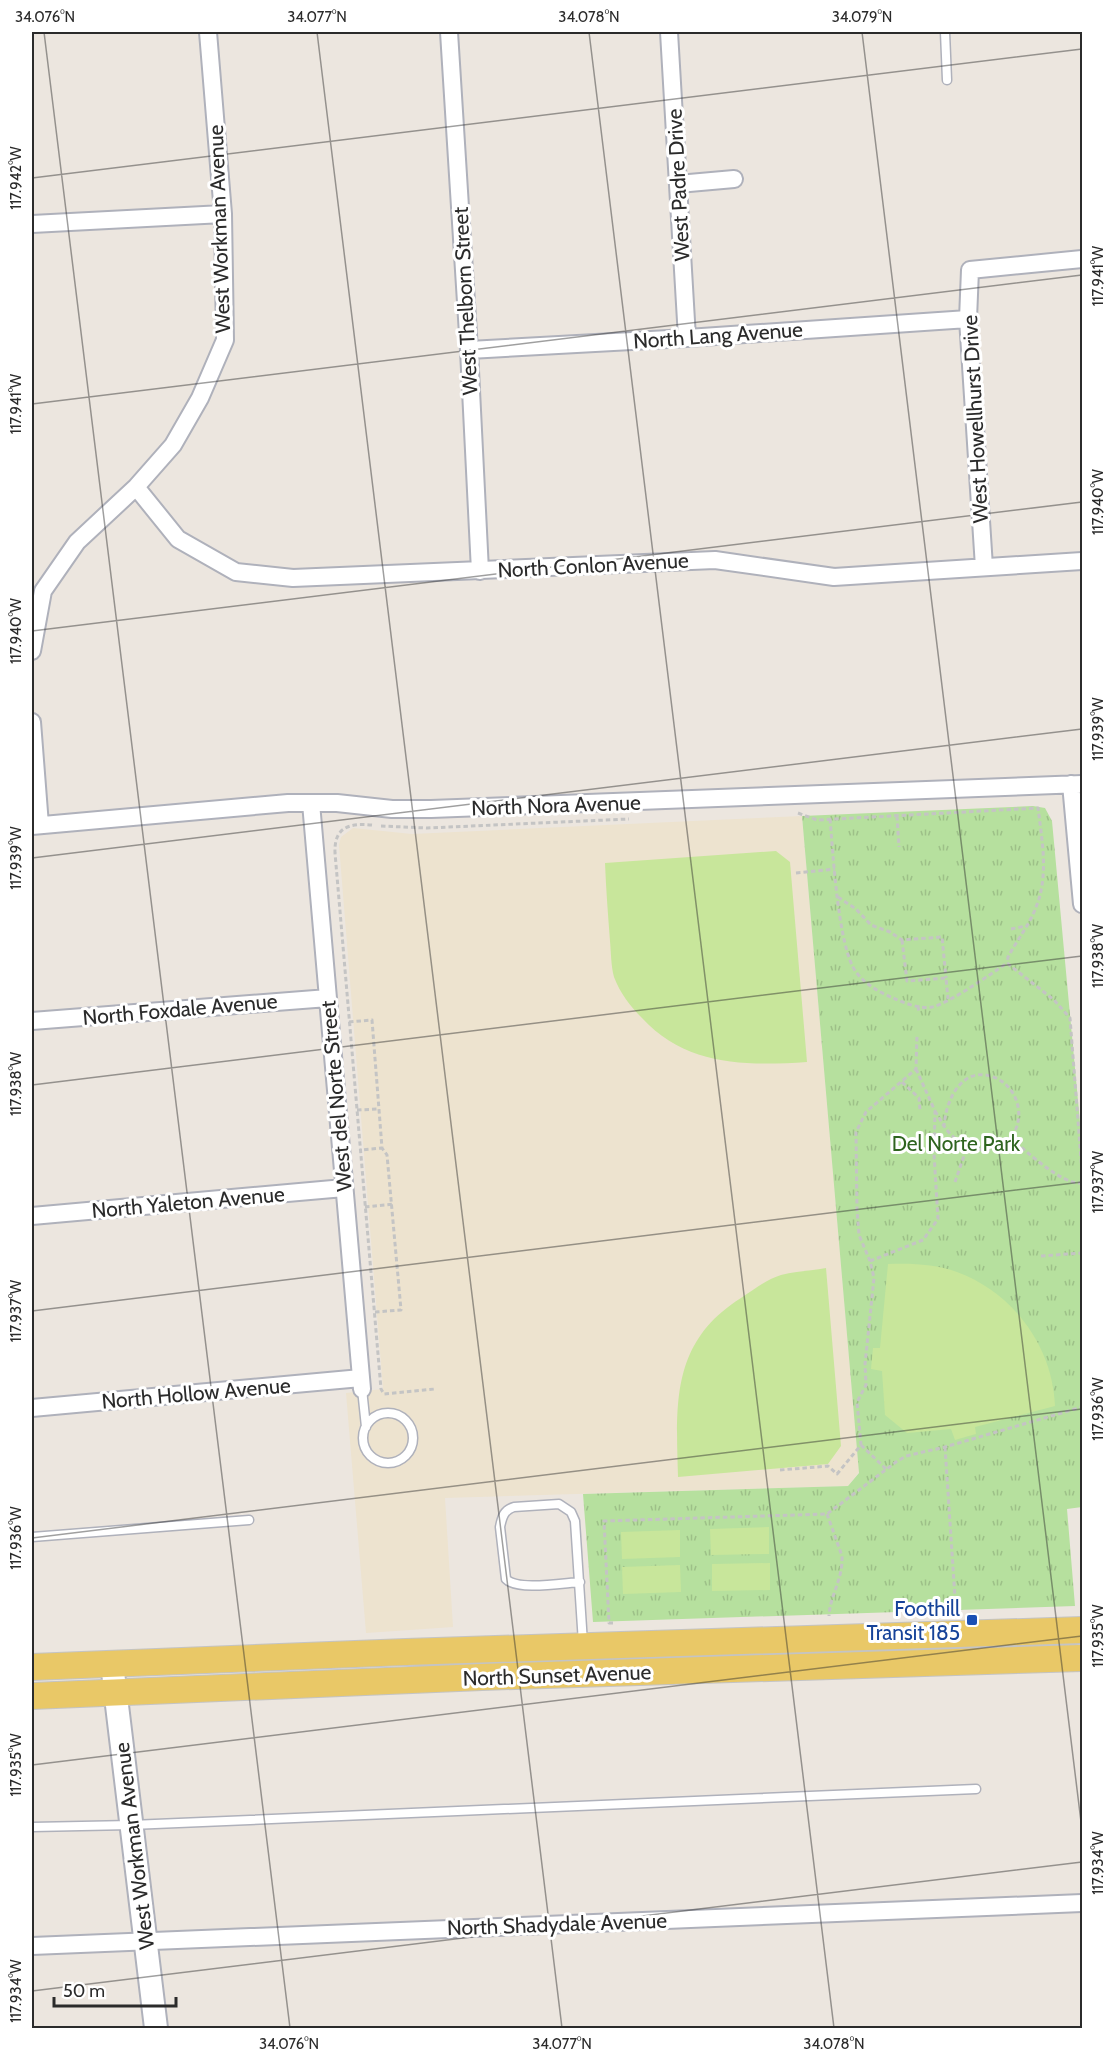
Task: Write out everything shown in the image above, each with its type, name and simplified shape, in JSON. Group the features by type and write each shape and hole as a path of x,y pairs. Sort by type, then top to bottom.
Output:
{"main road":[{"name":"North Sunset Avenue","path":"32,1667 1080,1630"},
{"name":"North Sunset Avenue","path":"32,1696 506,1676 1082,1664"}],"street":[{"name":"West Workman Avenue","path":"32,651 37,589 77,542 136,487 173,445 200,398 225,340 223,214 208,32"},
{"name":"West Thelborn Street","path":"448,32 469,350 480,571"},
{"name":"West Padre Drive","path":"669,32 687,338"},
{"path":"678,184 734,179"},
{"path":"32,224 223,214"},
{"name":"West Howellhurst Drive","path":"984,567 968,319 970,270 1083,259"},
{"name":"North Lang Avenue","path":"469,350 968,319"},
{"name":"North Conlon Avenue","path":"136,487 178,539 236,572 293,578 715,560 834,577 1083,561"},
{"path":"32,722 36,826"},
{"path":"1077,784 1083,904"},
{"name":"North Nora Avenue","path":"36,826 311,802 431,810 1077,784"},
{"name":"West del Norte Street","path":"311,802 362,1384"},
{"name":"North Foxdale Avenue","path":"32,1021 328,998"},
{"name":"North Yaleton Avenue","path":"32,1216 344,1188"},
{"name":"North Hollow Avenue","path":"32,1408 362,1384"},
{"path":"1080,1630 1082,1664"},
{"name":"West Workman Avenue","path":"112,1664 156,2028"},
{"name":"North Shadydale Avenue","path":"32,1946 1083,1903"}],"lane":[{"path":"945,32 947,80"},
{"path":"362,1384 366,1427 364,1444 374,1459 389,1463 400,1460 408,1452 413,1436 409,1426 401,1417 390,1413 384,1414 373,1418 366,1427"},
{"path":"580,1582 521,1586 506,1580 500,1527 508,1509 560,1504 570,1512 575,1521 580,1582 583,1646"},
{"path":"32,1537 249,1520"},
{"path":"32,1827 131,1825 976,1789"}],"path":[{"path":"790,813 800,813 817,820 830,819 897,816 1038,808 1043,876 1036,909 1008,957 1007,963 933,1006 918,1006 900,1001 875,989 854,970 846,944 838,897 830,819"},
{"path":"897,816 899,847"},
{"path":"435,1389 388,1394 382,1392 335,853 337,837 349,825 360,824 427,828 629,819"},
{"path":"796,873 835,869"},
{"path":"838,897 856,909 872,925 902,940 942,937 948,999"},
{"path":"1011,929 1026,927"},
{"path":"902,940 907,981 946,978"},
{"path":"1007,963 1054,1000 1070,1018 1083,1172"},
{"path":"918,1006 919,1013"},
{"path":"349,1022 372,1020 382,1148 387,1155 392,1204 401,1310 375,1312"},
{"path":"916,1035 916,1069 935,1111 944,1126 952,1136 967,1147 997,1148 1010,1138 1017,1125 1017,1101 1007,1085 997,1079 986,1075 968,1079 952,1093 946,1107 944,1126"},
{"path":"887,1469 861,1445 857,1401 866,1385 865,1364 874,1278 870,1261 859,1235 856,1132 866,1112 916,1069"},
{"path":"902,1082 919,1098 920,1110"},
{"path":"357,1110 380,1109"},
{"path":"870,1261 923,1240 938,1219 934,1154 935,1111"},
{"path":"1010,1138 1059,1175 1074,1183 1083,1183"},
{"path":"955,1182 967,1147"},
{"path":"360,1150 382,1148"},
{"path":"365,1207 392,1204"},
{"path":"1041,1256 1083,1253"},
{"path":"621,1623 609,1623 604,1521 827,1514 906,1456 1083,1407"},
{"path":"780,1470 828,1466 837,1474 861,1445"},
{"path":"945,1447 956,1613"},
{"path":"827,1514 842,1556 840,1581 830,1606 829,1616"}],"shaded area":[{"path":"802,816 859,1472 848,1486 445,1498 453,1627 366,1633 346,1393 383,1389 339,845 341,837 353,828 412,834"}],"green space":[{"name":"Del Norte Park","path":"1033,806 1045,808 1052,821 1082,1144 1082,1507 1067,1509 1075,1606 593,1622 583,1494 848,1486 859,1473 802,816"},
{"path":"776,851 790,862 807,1062 762,1064 718,1060 678,1046 659,1034 629,1004 614,977 605,863"},
{"path":"888,1264 923,1265 949,1269 977,1281 1012,1307 1038,1343 1047,1363 1055,1406 975,1427 976,1434 955,1440 951,1429 907,1433 885,1415 882,1371 871,1369 873,1348 880,1348"},
{"path":"826,1268 841,1446 828,1464 678,1477 677,1424 682,1376 701,1334 718,1315 771,1279 786,1274"},
{"path":"769,1527 769,1554 711,1555 710,1529"},
{"path":"680,1530 680,1557 622,1559 621,1532"},
{"path":"770,1563 770,1590 712,1591 712,1564"},
{"path":"680,1565 681,1592 623,1594 622,1567"}],"place":[{"name":"Foothill Transit 185","path":"972,1620"}]}
